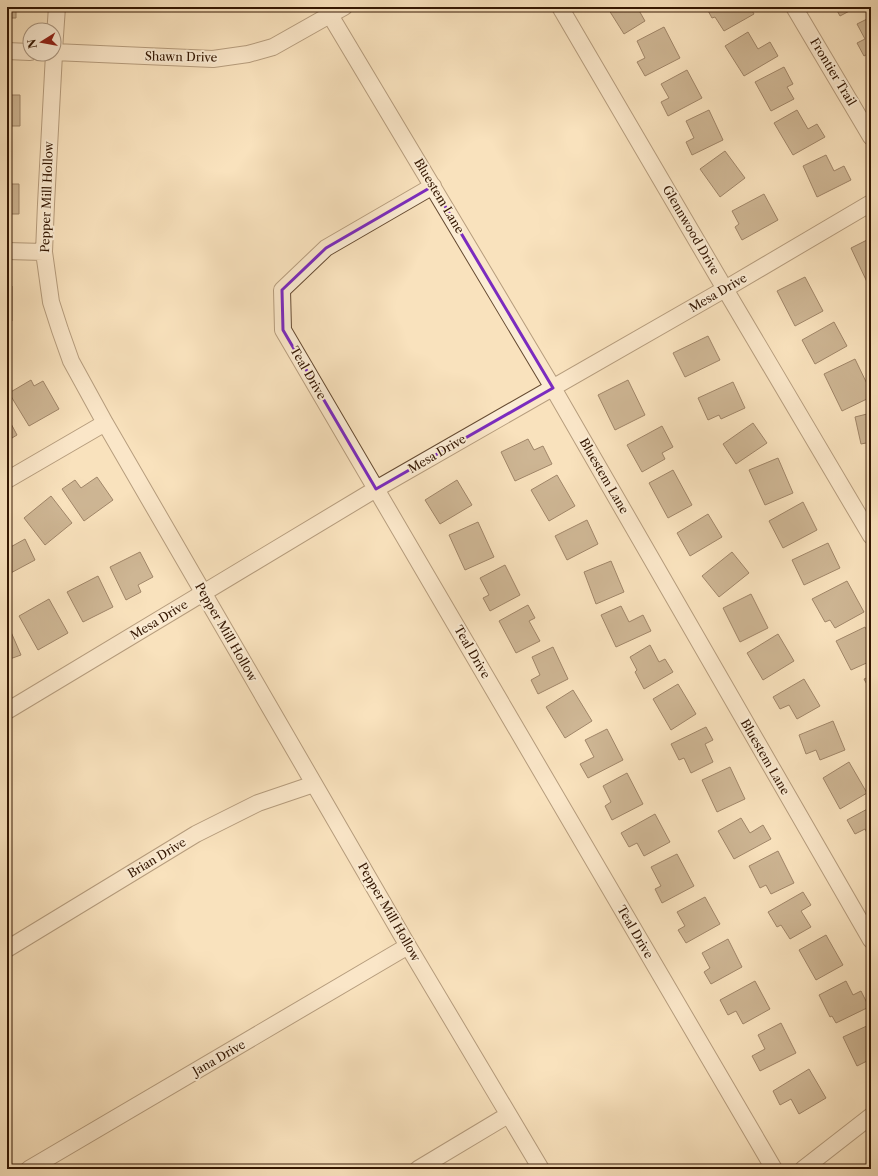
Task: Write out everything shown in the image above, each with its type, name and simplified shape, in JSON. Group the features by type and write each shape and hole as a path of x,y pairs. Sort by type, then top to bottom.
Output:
{"street":[{"name":"Pepper Mill Hollow","path":"56,22 57,7"},
{"name":"Glennwood Drive","path":"560,7 871,536"},
{"name":"Frontier Trail","path":"794,7 871,137"},
{"name":"Shawn Drive","path":"62,52 213,59 248,54 273,47 337,11"},
{"name":"Bluestem Lane","path":"337,11 433,186 553,388 871,940"},
{"path":"7,51 22,52"},
{"name":"Pepper Mill Hollow","path":"53,62 44,252 51,302 71,360 105,423 408,946 541,1169"},
{"name":"Teal Drive","path":"433,186 326,248 282,290 283,330 774,1169"},
{"name":"Mesa Drive","path":"7,711 204,594 376,489 871,204"},
{"path":"7,251 44,252"},
{"path":"7,480 105,423"},
{"name":"Brian Drive","path":"7,949 202,831 258,803 314,784"},
{"name":"Jana Drive","path":"29,1169 408,946"},
{"path":"418,1169 508,1115"},
{"path":"803,1169 871,1116"}],"highlighted area":[{"path":"433,186 553,388 376,489 283,330 282,290 326,248"}],"building":[{"path":"7,7 16,7 16,18 7,18"},
{"path":"607,7 637,7 645,21 624,34"},
{"path":"706,7 750,7 754,14 724,31 715,17 712,18"},
{"path":"835,7 857,7 840,16"},
{"path":"871,17 871,52 864,56 857,43 865,39 857,24"},
{"path":"664,27 680,58 645,76 637,62 645,58 637,41"},
{"path":"748,32 758,49 770,42 778,56 744,76 725,46"},
{"path":"784,67 793,84 787,87 794,99 771,111 755,82"},
{"path":"687,70 702,98 668,116 661,102 669,98 661,84"},
{"path":"7,95 20,95 20,126 7,126"},
{"path":"709,110 723,140 692,155 686,142 694,138 686,121"},
{"path":"797,110 808,129 817,124 825,137 793,155 774,123"},
{"path":"725,151 745,178 720,197 700,169"},
{"path":"826,155 834,171 844,166 851,180 817,197 803,166"},
{"path":"7,184 19,184 19,214 7,214"},
{"path":"764,194 778,220 742,240 735,227 739,224 732,211"},
{"path":"871,238 871,281 867,282 851,248"},
{"path":"805,277 823,311 795,326 777,291"},
{"path":"7,286 12,286 12,321 7,321"},
{"path":"834,322 847,346 815,364 802,340"},
{"path":"708,336 720,360 685,377 673,353"},
{"path":"855,359 871,392 871,397 842,411 824,374"},
{"path":"31,380 34,386 43,381 59,409 29,426 9,393"},
{"path":"628,380 645,415 615,430 598,395"},
{"path":"733,382 745,408 721,419 719,415 708,420 698,398"},
{"path":"871,413 871,442 861,444 855,417"},
{"path":"7,416 17,435 7,441"},
{"path":"753,423 767,443 736,464 723,444"},
{"path":"662,426 673,447 662,453 665,459 642,472 627,445"},
{"path":"528,439 534,450 543,446 552,464 515,481 501,452"},
{"path":"778,458 793,493 765,505 749,470"},
{"path":"673,470 692,505 668,518 649,483"},
{"path":"557,475 575,506 549,521 531,490"},
{"path":"97,477 113,500 84,521 62,489 75,480 81,488"},
{"path":"457,480 472,505 440,524 425,500"},
{"path":"51,496 72,523 45,545 24,518"},
{"path":"803,502 817,530 783,548 769,521"},
{"path":"708,514 722,537 690,556 677,533"},
{"path":"587,520 598,544 567,560 555,536"},
{"path":"478,522 494,557 465,570 449,535"},
{"path":"25,539 35,560 7,575 7,549"},
{"path":"828,543 840,568 804,585 792,560"},
{"path":"140,552 153,577 138,585 141,592 126,600 110,567"},
{"path":"732,552 749,573 719,597 702,576"},
{"path":"611,561 624,592 596,604 584,572"},
{"path":"505,565 520,595 490,611 483,598 489,595 480,578"},
{"path":"98,576 113,607 83,622 67,592"},
{"path":"847,581 864,612 835,628 830,620 825,622 812,599"},
{"path":"751,594 768,628 740,642 723,608"},
{"path":"49,599 68,633 38,650 19,616"},
{"path":"528,605 535,618 529,621 540,641 516,653 499,621"},
{"path":"621,606 629,622 643,615 651,631 616,647 601,615"},
{"path":"865,627 871,639 871,661 851,670 836,641"},
{"path":"11,632 21,655 7,660 7,634"},
{"path":"778,634 794,661 763,680 747,653"},
{"path":"650,645 659,662 665,659 673,672 644,689 635,672 637,670 630,657"},
{"path":"553,647 568,679 538,694 531,680 540,675 532,657"},
{"path":"871,676 871,692 864,679"},
{"path":"804,679 820,706 797,719 789,705 780,709 773,697"},
{"path":"678,684 696,714 671,730 653,699"},
{"path":"573,690 592,721 565,738 546,707"},
{"path":"833,721 845,750 820,760 816,750 806,754 799,735"},
{"path":"706,727 713,740 705,744 713,762 691,773 684,758 679,760 671,744"},
{"path":"607,729 623,760 588,778 580,764 594,757 585,740"},
{"path":"849,762 867,793 840,809 823,778"},
{"path":"730,767 745,799 717,812 702,780"},
{"path":"627,773 643,804 612,820 605,806 611,802 603,786"},
{"path":"871,807 871,841 865,829 855,834 847,820"},
{"path":"655,814 670,842 644,856 637,843 629,847 621,833"},
{"path":"741,818 750,833 763,825 771,839 734,859 718,831"},
{"path":"778,851 794,883 771,894 766,885 760,888 749,866"},
{"path":"677,854 694,886 662,903 655,889 661,886 651,867"},
{"path":"803,892 811,905 801,911 811,927 790,939 781,925 777,927 768,912"},
{"path":"705,897 720,924 686,943 678,930 685,926 677,912"},
{"path":"826,935 843,965 816,980 799,950"},
{"path":"728,939 742,967 711,984 704,972 710,968 702,953"},
{"path":"755,981 770,1009 743,1024 736,1011 728,1015 720,1000"},
{"path":"846,981 853,995 861,991 869,1007 836,1023 832,1016 830,1017 819,995"},
{"path":"781,1023 796,1053 760,1071 752,1056 765,1049 758,1035"},
{"path":"871,1024 871,1059 857,1066 843,1037"},
{"path":"809,1069 826,1098 799,1114 791,1099 780,1105 773,1091"}]}
